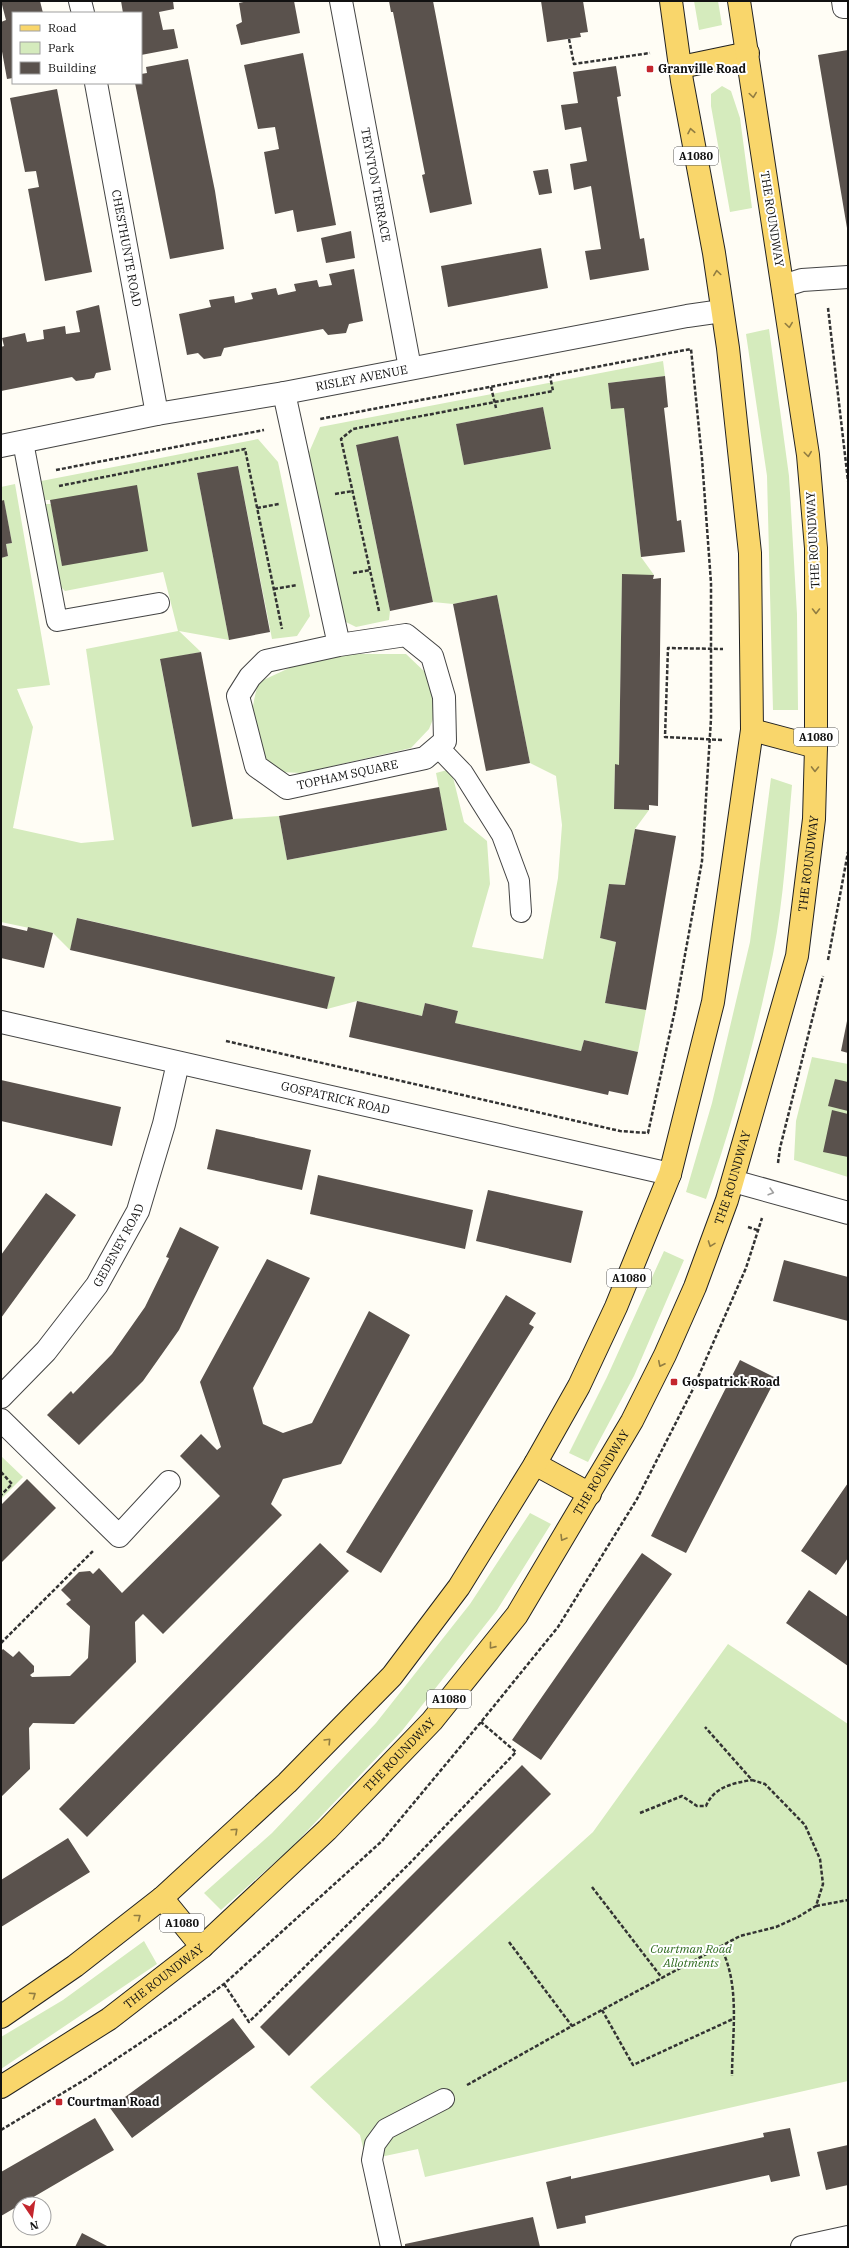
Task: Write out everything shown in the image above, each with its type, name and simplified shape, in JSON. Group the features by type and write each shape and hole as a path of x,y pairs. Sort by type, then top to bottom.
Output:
{"main road":[{"name":"A1080","path":"1,2017 75,1966 162,1898 288,1783 392,1676 459,1587 535,1464 579,1386 616,1307 670,1174 713,1002 751,736 750,553 722,311 679,58 671,1"},
{"name":"THE ROUNDWAY","path":"1,2087 109,2019 202,1947 327,1830 432,1721 516,1615 590,1494 632,1421 665,1354 695,1287 733,1181 797,956 814,819 816,747 816,548 808,455 739,1"},
{"path":"679,58 748,53"},
{"name":"A1080","path":"751,736 816,747"},
{"path":"535,1464 590,1494"},
{"name":"A1080","path":"162,1898 202,1947"}],"street":[{"path":"80,1 83,12"},
{"name":"TEYNTON TERRACE","path":"341,1 410,368"},
{"name":"CHESTHUNTE ROAD","path":"96,84 157,414"},
{"path":"783,286 802,280 848,277"},
{"name":"RISLEY AVENUE","path":"1,446 157,414 284,393 687,316 722,311"},
{"path":"284,393 339,645"},
{"name":"TOPHAM SQUARE","path":"406,635 432,656 444,697 445,741 425,758 286,788 256,766 238,696 250,677 266,661 339,645 385,639 406,635"},
{"name":"GOSPATRICK ROAD","path":"1,1022 178,1063 407,1113 670,1174"},
{"name":"GEDENEY ROAD","path":"1,1397 46,1351 97,1285 138,1211 164,1124 178,1063"},
{"path":"733,1181 848,1213"},
{"path":"1,1420 119,1536 169,1482"},
{"path":"802,2247 848,2236"}],"lane":[{"path":"842,1 843,8 848,8"},
{"path":"23,442 57,621 159,603"},
{"path":"438,747 463,773 502,835 520,881 521,912"},
{"path":"391,2247 372,2160 375,2144 386,2129 444,2098"}],"path":[{"path":"569,39 574,64 679,58"},
{"path":"824,278 848,480"},
{"path":"30,484 291,425 691,349"},
{"path":"385,639 341,438 353,430 553,391 550,376"},
{"path":"492,387 496,408"},
{"path":"318,426 321,419"},
{"path":"30,484 245,449 288,656"},
{"path":"751,650 668,648 666,737 751,736"},
{"path":"692,1391 746,1268 757,1230 765,1212"},
{"path":"745,1225 757,1230"},
{"path":"1,1472 12,1484 1,1495"},
{"path":"1,1643 113,1530"},
{"path":"224,1984 249,2022 410,1863 516,1752 481,1722"},
{"path":"705,1727 752,1780"},
{"path":"640,1813 682,1796 696,1806 706,1806 710,1796 728,1784 752,1780 765,1784 805,1825 815,1844 820,1859 823,1884 816,1906"},
{"path":"592,1887 662,1978"},
{"path":"444,2098 572,2026 740,1936 776,1928 816,1906 848,1900"},
{"path":"509,1942 572,2026"},
{"path":"720,1946 728,1961 732,1985 732,2076"},
{"path":"602,2010 633,2065 733,2019"},
{"path":"1,2130 75,2085"}],"green space":[{"path":"694,1 718,1 722,25 699,30"},
{"path":"722,86 731,91 740,118 752,208 730,212 711,106 711,94"},
{"path":"769,329 789,476 797,614 798,710 773,710 767,476 746,334"},
{"path":"663,361 665,376 608,383 611,408 624,408 641,557 654,575 622,575 619,765 615,765 614,809 649,810 635,829 625,885 609,884 600,938 616,942 605,1003 646,1010 638,1052 584,1040 581,1051 455,1023 458,1011 425,1003 422,1016 357,1001 327,1009 334,977 78,918 70,950 53,933 1,922 1,558 8,556 6,544 12,543 4,501 1,501 1,487 15,484 50,685 17,689 33,727 13,828 81,843 114,840 86,649 178,631 163,572 65,591 55,581 41,504 51,504 62,565 148,551 50,500 40,500 36,482 258,439 278,462 310,616 297,636 272,639 238,466 197,473 229,640 179,631 201,652 160,660 192,826 233,819 279,816 287,860 447,830 436,773 451,769 464,822 487,841 490,884 472,947 543,959 558,878 562,825 556,776 530,763 497,595 453,604 433,602 398,436 356,446 390,611 389,620 356,627 342,620 307,457 320,427","holes":["543,407 551,449 464,465 456,424"]},
{"path":"353,654 406,654 427,674 436,712 429,729 411,748 302,773 279,772 262,754 253,735 252,717 254,699 259,682 298,664"},
{"path":"771,778 792,785 785,870 777,933 744,1078 706,1199 686,1192 712,1103 750,942"},
{"path":"812,1057 848,1064 848,1177 794,1160 796,1121"},
{"path":"664,1251 684,1260 634,1376 588,1462 569,1453 607,1377"},
{"path":"1,1456 23,1477 1,1499"},
{"path":"530,1513 551,1524 497,1610 401,1732 291,1848 221,1910 204,1893 272,1833 376,1723 470,1604"},
{"name":"Courtman Road Allotments","path":"728,1644 848,1724 848,2081 425,2177 418,2149 366,2160 360,2135 310,2087 593,1832"},
{"path":"144,1941 157,1964 1,2069 1,2037 63,2000"}],"building":[{"path":"1,1 40,1 43,12 12,12 12,78 7,79 1,46 1,22 6,20"},
{"path":"121,1 173,1 174,9 159,12 163,30 174,29 178,48 142,55 142,12 123,12"},
{"path":"248,1 294,1 300,33 241,45 236,25 242,22 239,3"},
{"path":"389,1 433,1 472,204 430,213 422,175 425,174 393,12 391,12"},
{"path":"541,1 583,1 588,32 580,33 581,37 547,42"},
{"path":"848,50 848,228 847,228 818,55"},
{"path":"303,53 336,225 297,232 293,210 275,214 264,152 279,149 275,127 258,129 244,65"},
{"path":"188,59 215,191 224,249 170,259 135,84 142,84 142,74 147,73 146,67"},
{"path":"616,66 621,96 617,97 640,239 644,238 649,270 590,280 585,251 601,249 591,186 574,190 570,164 587,161 581,127 565,130 561,105 578,103 573,72"},
{"path":"57,89 92,272 45,281 28,189 39,187 36,171 25,172 10,98"},
{"path":"548,169 552,193 539,195 533,171"},
{"path":"351,231 355,258 326,263 321,238"},
{"path":"541,248 548,288 448,307 441,266"},
{"path":"354,269 363,321 349,324 346,333 328,335 323,329 224,348 221,356 204,359 198,353 187,355 179,314 211,307 209,300 234,296 235,303 253,299 251,293 276,288 278,295 296,291 294,284 317,280 319,287 332,285 329,274"},
{"path":"99,305 111,370 96,373 94,378 89,379 76,381 72,377 1,391 1,347 4,346 2,338 25,333 27,342 44,339 43,330 65,326 66,334 80,332 76,311"},
{"path":"665,376 668,407 664,408 677,521 681,520 685,552 641,557 624,408 611,409 608,383"},
{"path":"543,407 551,449 464,465 456,424"},
{"path":"398,436 433,602 390,611 356,445"},
{"path":"238,466 270,632 229,640 197,473"},
{"path":"137,485 148,551 62,566 50,500"},
{"path":"4,500 12,543 6,544 8,556 1,558 1,501"},
{"path":"622,574 654,575 653,579 661,578 658,806 649,805 649,810 614,809 615,764 619,765"},
{"path":"497,595 530,763 486,771 453,604"},
{"path":"201,652 233,819 192,827 160,659"},
{"path":"439,787 447,830 287,860 279,816"},
{"path":"635,829 676,836 646,1010 605,1003 616,942 600,938 609,884 625,885"},
{"path":"77,918 335,977 327,1009 70,950"},
{"path":"1,925 27,931 28,927 53,933 44,968 1,958"},
{"path":"357,1001 422,1016 425,1003 458,1011 455,1023 581,1051 584,1040 638,1052 628,1095 609,1091 608,1095 349,1037"},
{"path":"848,1021 848,1053 841,1051"},
{"path":"835,1079 848,1082 848,1111 828,1106"},
{"path":"1,1080 121,1107 112,1146 1,1121"},
{"path":"832,1110 848,1114 848,1157 823,1152"},
{"path":"216,1129 311,1150 302,1190 207,1169"},
{"path":"318,1175 473,1210 465,1249 310,1214"},
{"path":"488,1190 583,1211 571,1263 476,1241"},
{"path":"46,1193 76,1215 1,1318 1,1255"},
{"path":"180,1227 219,1247 179,1330 143,1381 79,1445 47,1415 71,1391 73,1394 112,1354 145,1307 169,1258 166,1257"},
{"path":"267,1259 310,1278 253,1388 263,1424 283,1433 312,1423 369,1311 410,1335 341,1464 283,1479 271,1504 282,1515 163,1634 143,1614 135,1622 136,1662 74,1724 33,1723 29,1728 30,1769 1,1797 1,1651 3,1649 13,1657 19,1651 34,1666 34,1672 30,1675 32,1677 70,1676 88,1658 90,1626 66,1604 71,1600 61,1590 79,1572 90,1571 93,1574 99,1568 122,1593 220,1496 180,1456 201,1434 217,1450 221,1447 200,1382"},
{"path":"784,1260 848,1277 848,1321 773,1301"},
{"path":"506,1295 536,1313 529,1324 534,1327 381,1573 346,1552"},
{"path":"740,1360 776,1378 686,1553 651,1536"},
{"path":"27,1479 56,1508 1,1563 1,1505"},
{"path":"848,1483 848,1558 836,1575 801,1551"},
{"path":"320,1543 349,1571 87,1837 59,1809"},
{"path":"642,1553 672,1574 541,1760 512,1740"},
{"path":"809,1590 848,1617 848,1666 786,1623"},
{"path":"522,1765 551,1794 289,2056 260,2027"},
{"path":"68,1838 90,1872 1,1927 1,1880"},
{"path":"233,2018 255,2047 132,2138 110,2108"},
{"path":"95,2118 114,2150 35,2196 12,2196 12,2210 1,2216 1,2172"},
{"path":"790,2128 800,2176 771,2182 769,2175 585,2216 586,2223 557,2229 546,2182 571,2176 571,2179 764,2137 763,2133"},
{"path":"848,2145 848,2185 826,2190 817,2152"},
{"path":"533,2217 540,2247 405,2247 405,2244"},
{"path":"82,2233 109,2247 75,2247"}],"place":[{"name":"Granville Road","path":"650,69"},
{"name":"Gospatrick Road","path":"674,1382"},
{"name":"Courtman Road","path":"59,2102"}]}
